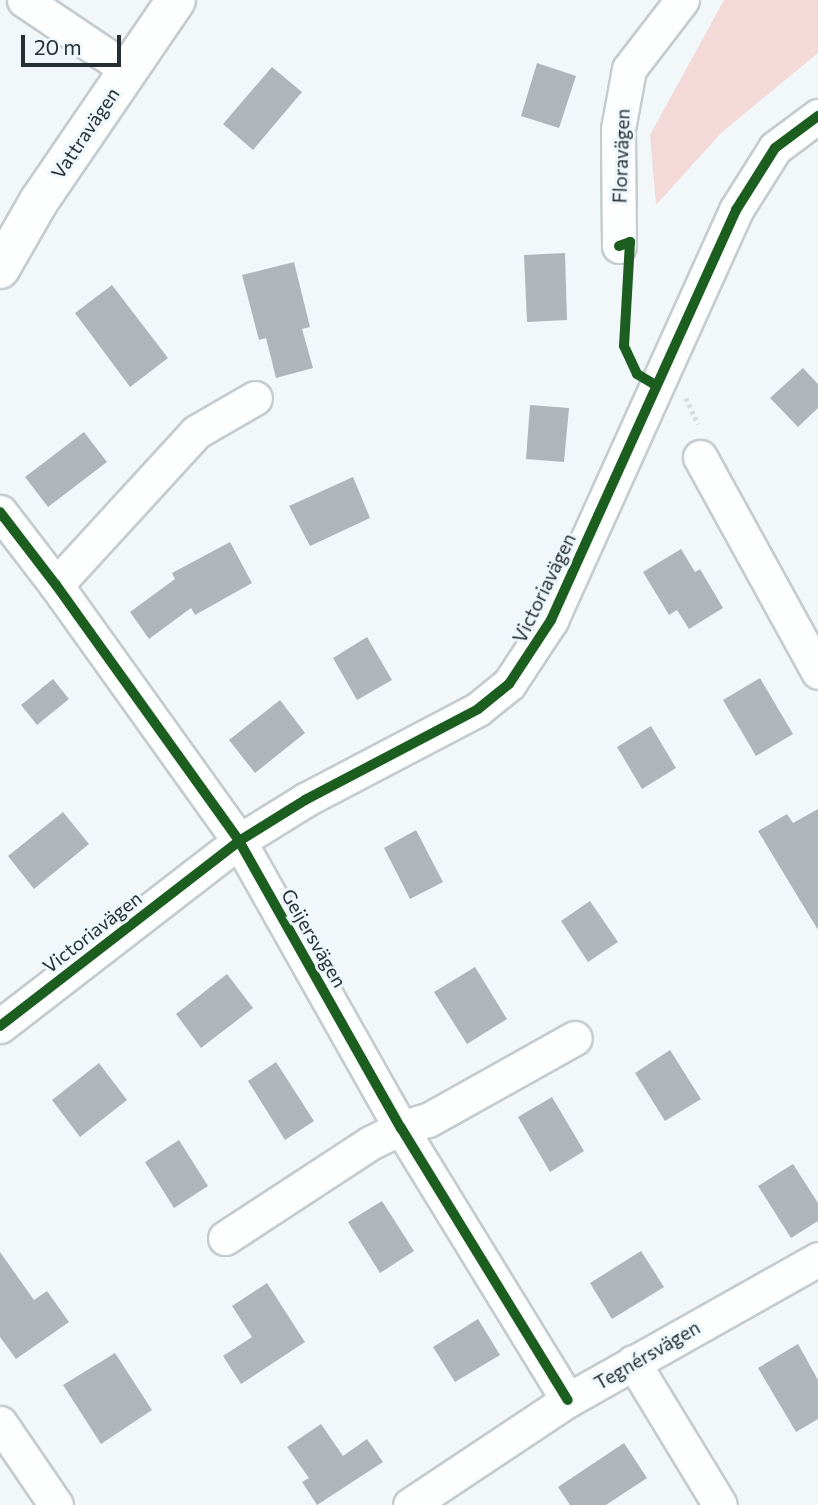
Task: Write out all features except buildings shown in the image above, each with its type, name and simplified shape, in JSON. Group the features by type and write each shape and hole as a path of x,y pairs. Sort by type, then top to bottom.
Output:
{"street":[{"path":"24,0 128,71"},
{"name":"Vattravägen","path":"0,269 39,201 176,0"},
{"name":"Floravägen","path":"619,246 618,128 629,69 682,0"},
{"name":"Victoriavägen","path":"0,1026 239,841 304,800 478,709 509,684 551,620 736,210 775,148 818,116"},
{"path":"56,585 196,432 255,398"},
{"path":"700,457 818,672"},
{"name":"Geijersvägen","path":"0,512 56,585 239,841 401,1128 568,1401"},
{"path":"225,1238 370,1143 401,1128 428,1120 575,1038"},
{"name":"Tegnérsvägen","path":"410,1505 568,1401 818,1259"},
{"path":"633,1362 720,1505"},
{"path":"0,1423 56,1505"}],"path":[{"path":"655,385 690,400 708,451 700,457"}],"shaded area":[{"path":"724,0 818,0 818,53 721,133 656,205 650,135"}],"cycle path":[{"path":"0,1026 239,841 305,800 478,709 509,684 551,620 736,210 775,148 818,116"},
{"path":"619,246 630,242 624,346 637,374 655,385"},
{"path":"0,512 56,585 239,841 401,1128 568,1400"}]}
